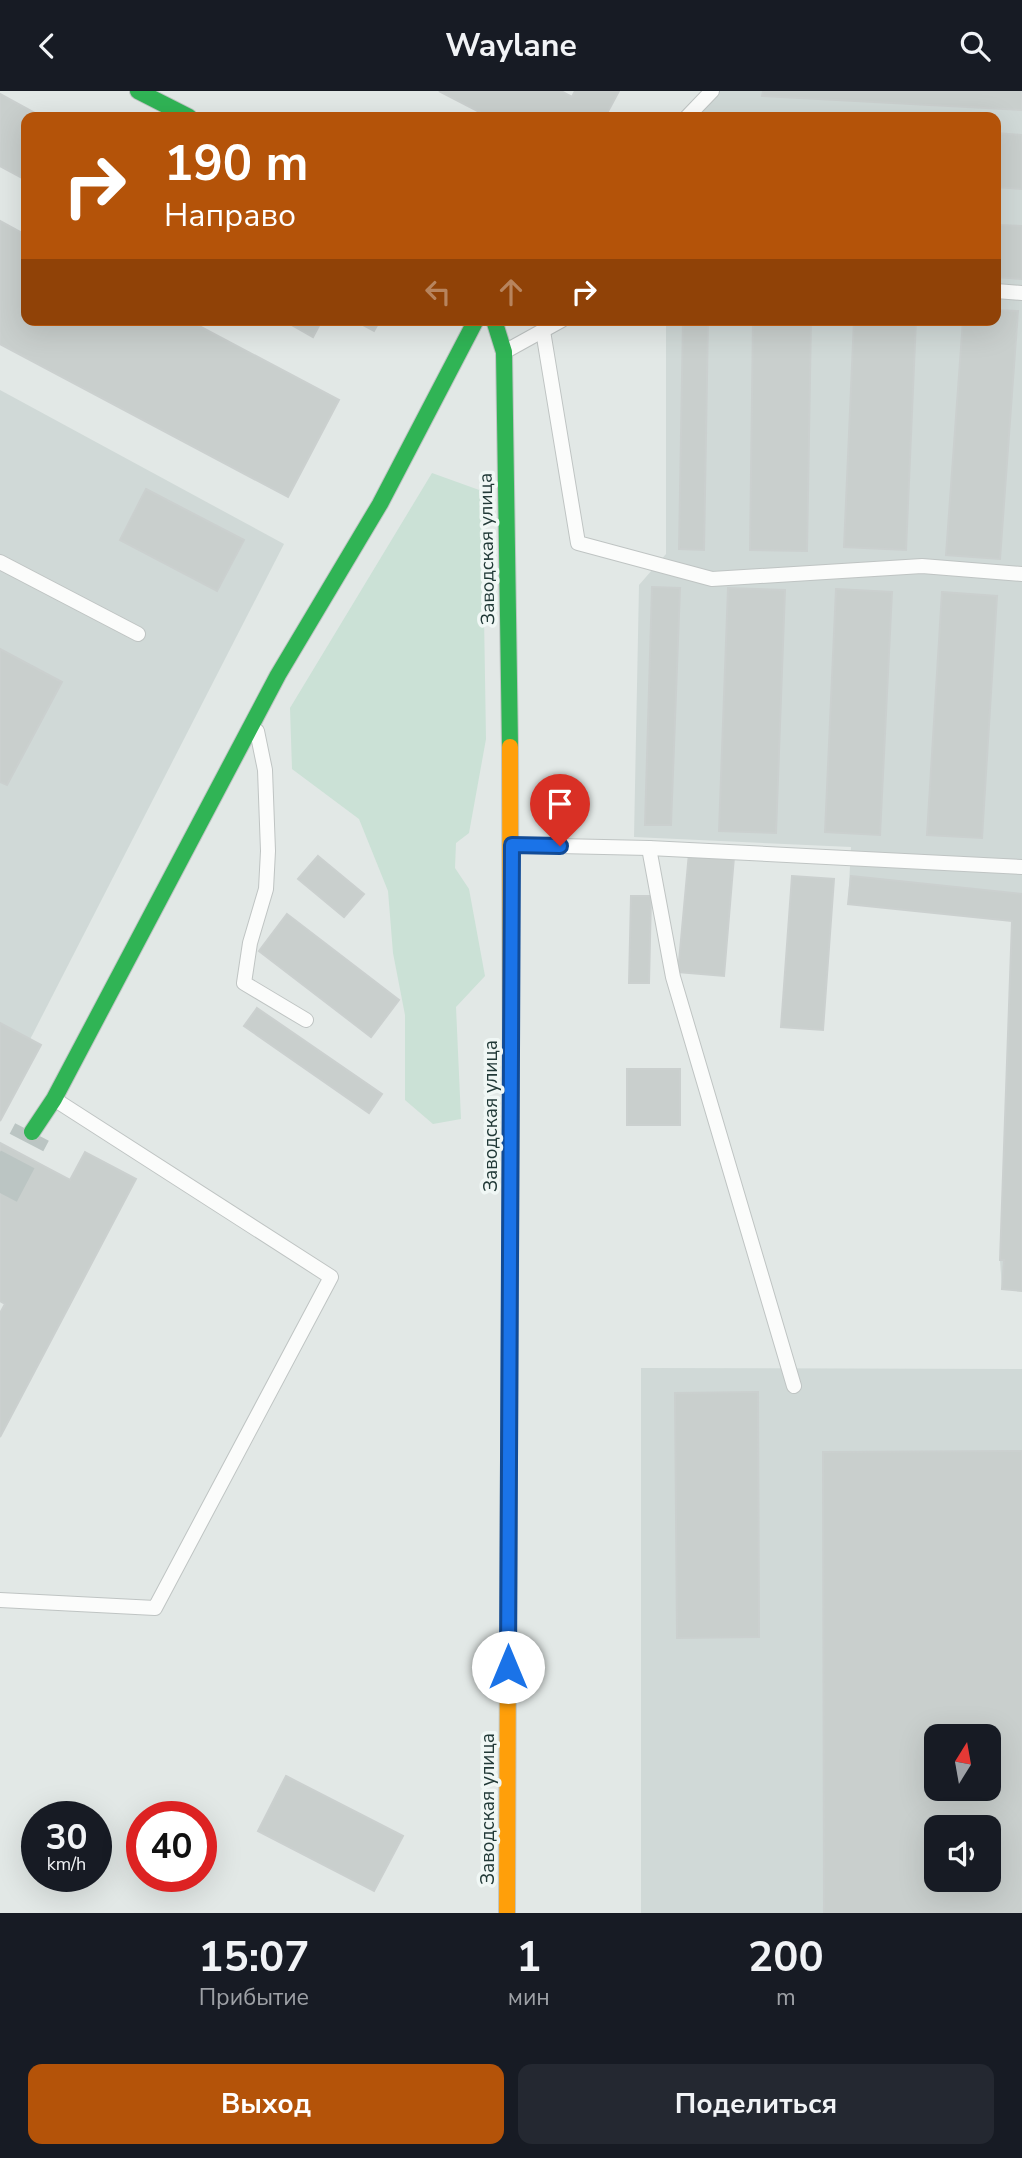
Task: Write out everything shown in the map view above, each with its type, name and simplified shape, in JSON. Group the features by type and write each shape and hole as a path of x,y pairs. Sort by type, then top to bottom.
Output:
{"street":[{"path":"138,91 179,112"},
{"path":"32,1132 54,1099 278,675 380,504 473,326"},
{"name":"Заводская улица","path":"496,326 504,352 512,845 507,1913"}],"lane":[{"path":"692,112 712,91"},
{"path":"1001,291 1022,293"},
{"path":"504,352 552,326"},
{"path":"543,331 578,543 712,579 922,566 1022,574"},
{"path":"0,562 138,634"},
{"path":"254,719 265,770 268,851 266,889 250,943 244,983 306,1020"},
{"path":"512,845 649,848 1022,867"},
{"path":"649,848 673,977 794,1386"},
{"path":"0,1601 155,1608 331,1277 54,1099"}],"shaded area":[{"path":"702,91 1022,91 1022,1291 1002,1289 1000,1260 1012,921 848,904 851,847 634,837 639,585 666,554 666,326 1001,326 1001,112 686,112"},
{"path":"0,390 284,544 0,1098"},
{"path":"641,1368 1022,1369 1022,1913 641,1913"}],"green space":[{"path":"432,473 482,491 486,739 469,833 456,843 455,868 469,889 485,976 456,1007 461,1119 433,1124 405,1100 405,1015 393,953 388,891 359,819 292,769 290,708"}],"building":[{"path":"439,91 561,91 572,97 575,91 619,91 608,112 479,112"},
{"path":"763,91 1022,91 1022,110 762,96"},
{"path":"0,94 33,112 21,112 21,177 0,166"},
{"path":"1001,133 1022,135 1022,189 1001,187"},
{"path":"0,221 21,232 21,326 199,326 339,400 288,497 0,344"},
{"path":"1001,225 1022,226 1022,279 1001,277"},
{"path":"1001,310 1018,311 1000,559 946,555 963,326 1001,326"},
{"path":"294,326 319,326 313,337"},
{"path":"683,326 708,326 704,550 679,549"},
{"path":"753,326 811,326 807,551 750,550"},
{"path":"854,326 916,326 906,550 844,547"},
{"path":"146,489 244,540 217,591 120,540"},
{"path":"652,587 680,588 671,825 645,825"},
{"path":"728,588 785,590 776,833 719,831"},
{"path":"836,589 892,592 880,835 825,832"},
{"path":"942,592 997,596 982,838 927,835"},
{"path":"0,649 62,682 7,785 0,782"},
{"path":"689,853 734,857 724,976 678,972"},
{"path":"318,856 364,894 344,917 298,879"},
{"path":"792,876 834,879 823,1030 781,1027"},
{"path":"851,876 1022,894 1022,1291 1002,1289 1004,1260 1000,1260 1012,921 848,904"},
{"path":"631,896 651,896 649,983 629,983"},
{"path":"287,914 399,1000 371,1037 259,951"},
{"path":"257,1008 382,1094 369,1113 244,1026"},
{"path":"0,1023 41,1045 0,1121"},
{"path":"627,1069 680,1069 680,1125 627,1125"},
{"path":"0,1143 70,1180 85,1152 136,1179 0,1437 0,1313 5,1304 0,1301"},
{"path":"758,1392 759,1637 677,1638 675,1393"},
{"path":"1022,1451 1022,1913 824,1913 823,1452"},
{"path":"286,1776 403,1836 374,1891 258,1831"}],"tunnel":[{"path":"0,1193 32,1132"}],"traffic: fast":[{"path":"138,91 179,112"},
{"path":"32,1132 54,1099 278,675 380,504 473,326"},
{"path":"496,326 504,352 510,747"},
{"path":"508,1627 511,1120"}],"traffic: slow":[{"path":"510,747 511,1120"},
{"path":"507,1913 508,1627"}],"route":[{"path":"508,1667 512,845 560,846"}]}
